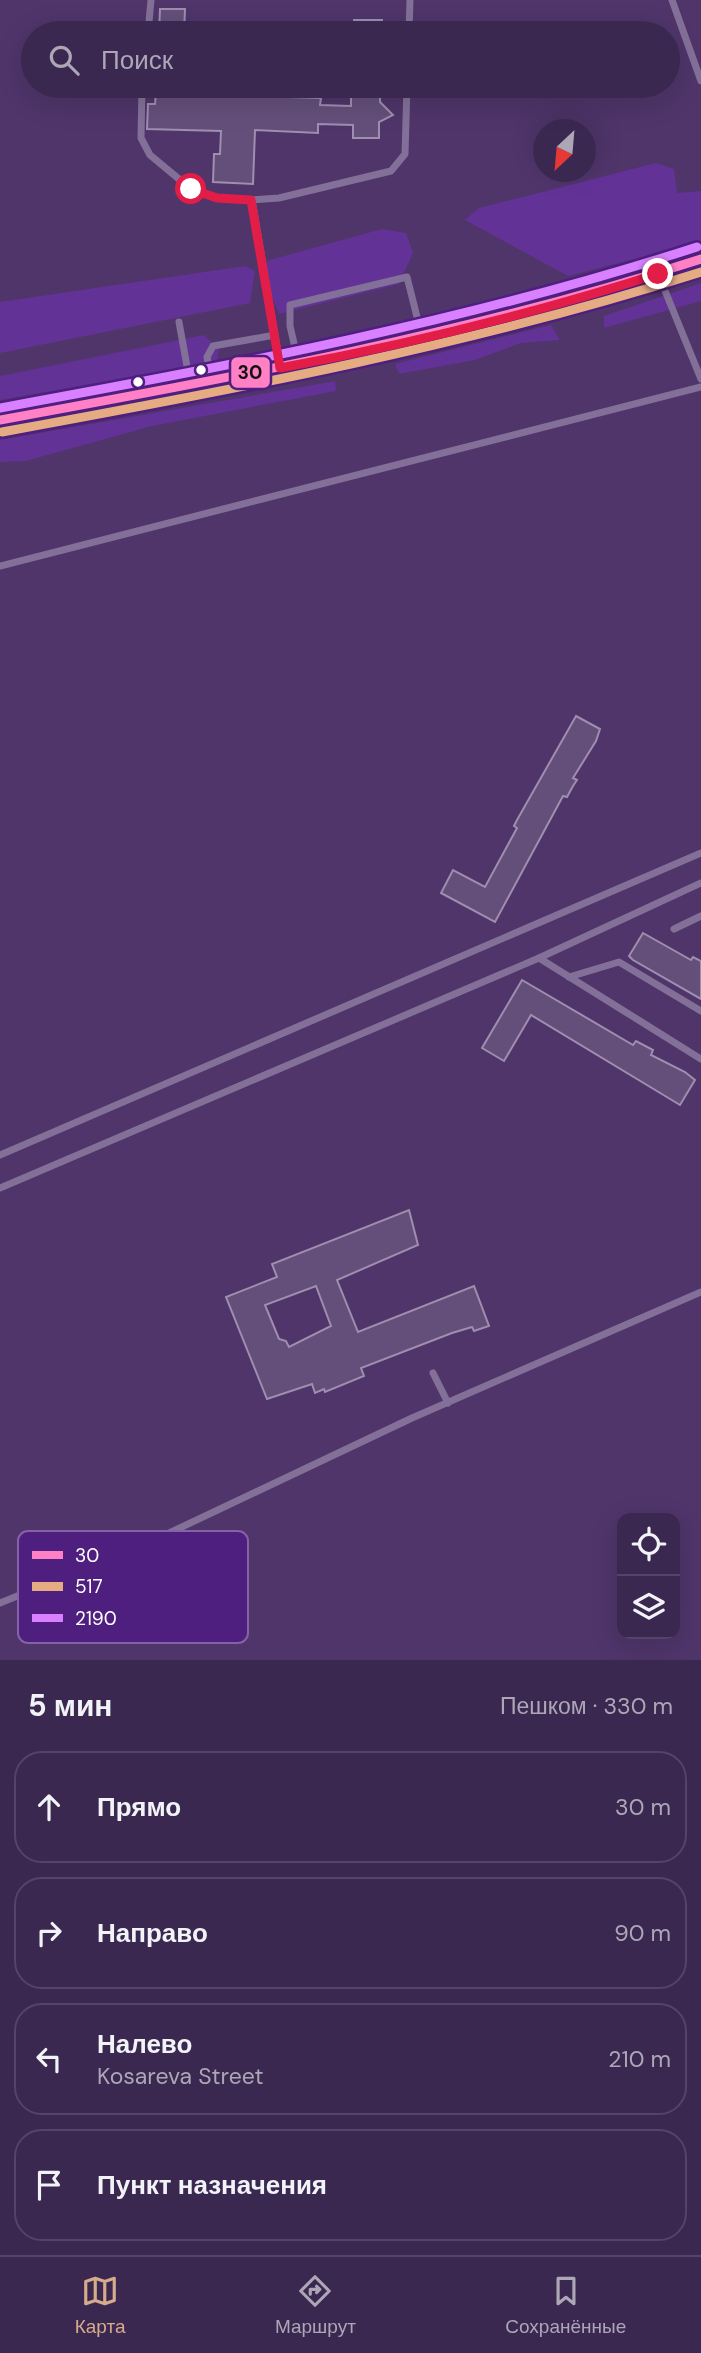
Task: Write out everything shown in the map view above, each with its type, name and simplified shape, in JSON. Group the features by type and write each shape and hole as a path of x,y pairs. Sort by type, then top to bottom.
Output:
{"main road":[{"path":"0,419 289,366 422,337 587,296 701,259"}],"lane":[{"path":"149,21 151,0"},
{"path":"409,21 410,0"},
{"path":"672,0 680,21"},
{"path":"680,22 701,81"},
{"path":"142,98 141,138 150,155 191,189 217,198 251,200 279,198 391,171 405,154 407,98"},
{"path":"251,200 275,335 289,366"},
{"path":"658,274 701,379"},
{"path":"289,366 288,307 407,277 422,337"},
{"path":"179,322 201,382"},
{"path":"201,382 207,356 213,346 275,335"},
{"path":"0,566 701,387"},
{"path":"0,1155 701,853"},
{"path":"0,1188 539,958 701,883"},
{"path":"674,929 701,916"},
{"path":"539,958 701,1059"},
{"path":"569,977 619,962 701,1011"},
{"path":"174,1531 448,1402 701,1292"},
{"path":"433,1373 448,1402"},
{"path":"0,1603 18,1596"}],"shaded area":[{"path":"656,163 674,169 677,193 701,191 701,242 568,276 465,220 479,208 581,182 596,182 596,178"},
{"path":"382,229 406,233 413,253 399,284 279,314 272,297 266,261"},
{"path":"245,266 255,271 250,303 0,353 0,302"},
{"path":"701,283 701,301 604,328 604,316"},
{"path":"551,325 560,340 521,343 475,360 399,374 395,364"},
{"path":"204,335 219,350 217,362 0,400 0,376"},
{"path":"335,381 336,391 152,426 26,461 0,462 0,440"}],"building":[{"path":"160,9 185,9 184,21 160,21"},
{"path":"156,98 321,98 320,105 351,106 351,98 380,98 380,102 393,115 379,122 379,138 353,138 353,125 318,124 318,133 255,130 253,184 213,182 214,154 220,154 221,131 147,129 148,104 155,104"},
{"path":"576,716 600,729 596,741 573,778 577,780 567,797 563,796 495,922 441,893 453,870 485,887 517,828 514,826 517,820"},
{"path":"643,933 691,960 693,957 701,961 701,999 629,956"},
{"path":"522,980 633,1045 636,1041 653,1050 651,1055 685,1072 695,1080 680,1105 531,1015 504,1061 482,1048"},
{"path":"409,1210 418,1245 337,1280 358,1332 474,1286 489,1326 474,1331 472,1327 452,1333 361,1368 364,1376 325,1392 324,1389 315,1393 312,1384 267,1399 226,1297 277,1277 272,1264","holes":["316,1286 331,1326 289,1347 286,1341 279,1339 265,1305"]}],"transit line":[{"name":"2190","path":"0,408 264,358 438,319 525,297 697,247"},
{"name":"30","path":"0,420 354,351 528,309 701,259"},
{"name":"517","path":"2,432 354,363 528,322 701,272"}],"route":[{"path":"191,189 217,198 251,200 280,368 373,349 587,296 658,274"}]}
